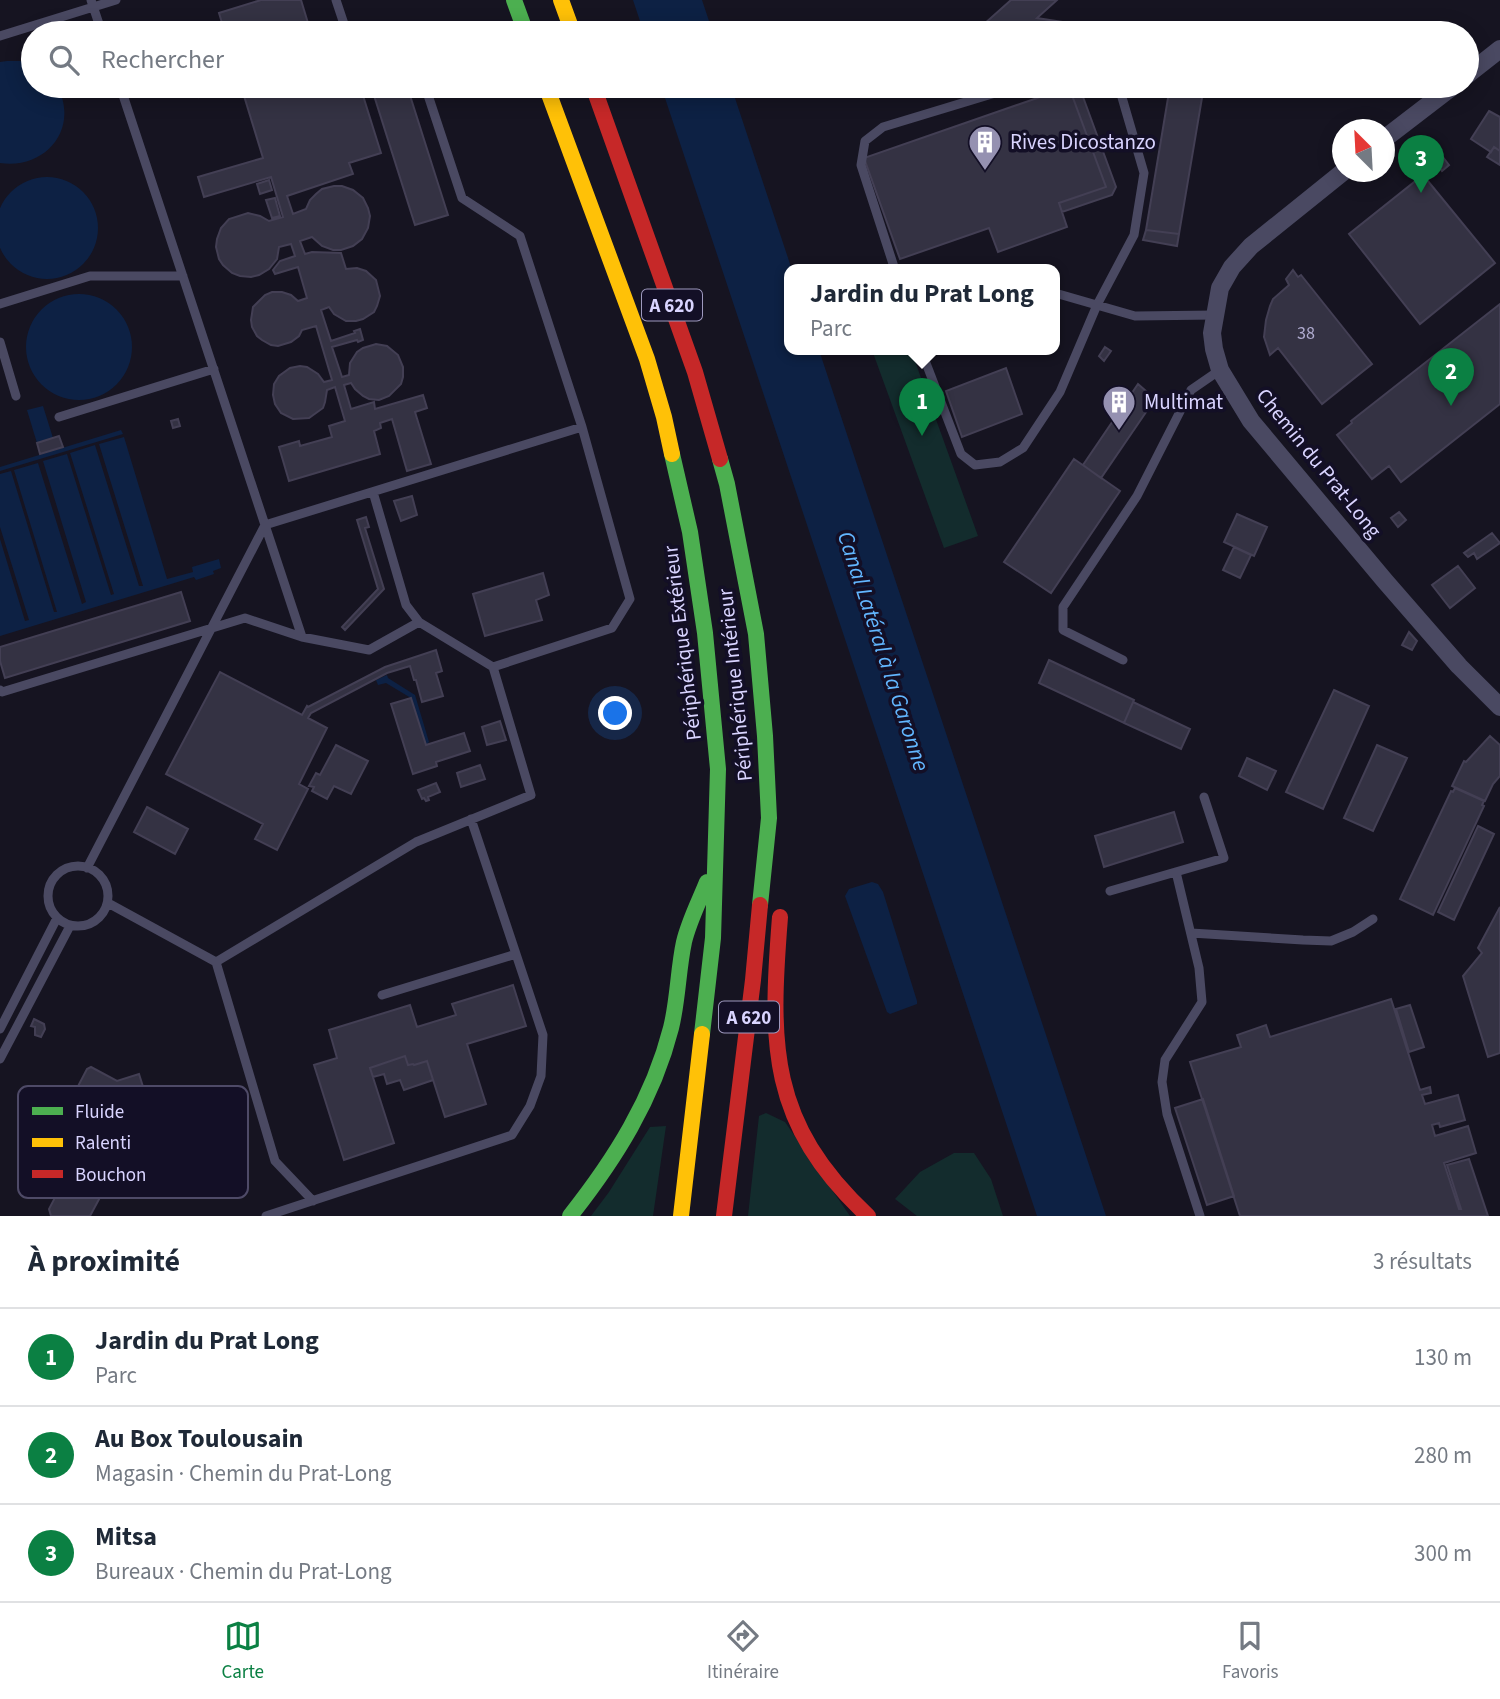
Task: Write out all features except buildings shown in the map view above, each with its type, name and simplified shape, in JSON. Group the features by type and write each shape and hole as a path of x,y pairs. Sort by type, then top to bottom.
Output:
{"highway":[{"path":"514,0 522,21"},
{"path":"561,0 569,21"},
{"name":"Périphérique Extérieur","path":"550,98 647,359 664,417 690,532 705,633 718,769 713,938 681,1216"},
{"name":"Périphérique Intérieur","path":"597,98 695,372 727,484 756,634 769,818 753,980 724,1216"},
{"path":"769,818 778,880"},
{"path":"570,1216 599,1181 623,1144 659,1068 671,1027 684,941 715,859"},
{"path":"781,905 775,989 780,1074 805,1141 825,1172 868,1216"}],"street":[{"path":"1479,66 1500,49"},
{"path":"1395,131 1437,98"},
{"name":"Chemin du Prat-Long","path":"1332,181 1251,246 1233,267 1220,289 1212,333 1220,370 1251,421 1459,666 1499,704"}],"lane":[{"path":"44,21 93,4 116,0"},
{"path":"336,0 343,21"},
{"path":"93,4 98,21"},
{"path":"0,36 21,29"},
{"path":"124,98 302,637"},
{"path":"429,98 462,198 520,236 582,427 630,598 612,628 493,667"},
{"path":"893,264 861,165 865,141 883,127 978,98"},
{"path":"923,355 961,454 975,465 1000,462 1023,448 1060,392 1097,305 1135,235 1144,173 1122,98"},
{"path":"0,304 90,276 183,276"},
{"path":"1060,294 1135,316 1215,315"},
{"path":"0,342 16,396"},
{"path":"59,417 214,369"},
{"path":"1123,660 1063,629 1063,607 1137,496 1191,390 1220,370"},
{"path":"88,867 265,525 582,427"},
{"path":"216,962 416,842 531,795 493,667 419,622 406,604 373,492"},
{"path":"0,690 2,692 245,618 302,637 369,650 419,622"},
{"path":"1110,891 1224,858 1204,797"},
{"path":"266,1216 512,1135 530,1106 541,1076 543,1035 471,820"},
{"path":"73,866 88,867 99,874 107,886 108,903 101,916 87,926 70,926 57,918 49,905 48,890 57,874 73,866"},
{"path":"1176,872 1199,968 1202,1002 1165,1060 1162,1082 1167,1114 1200,1216"},
{"path":"108,903 216,962 275,1161 313,1201"},
{"path":"0,1029 57,918"},
{"path":"1191,933 1331,941 1353,932 1373,919"},
{"path":"0,1059 70,926"},
{"path":"382,995 516,954"}],"green space":[{"path":"874,355 913,355 978,536 944,548"},
{"path":"766,1113 785,1122 850,1216 748,1216 759,1116"},
{"path":"666,1126 653,1216 591,1216 650,1127"},
{"path":"954,1153 974,1153 991,1179 1003,1216 917,1216 895,1199 920,1172"}],"water":[{"path":"633,0 702,0 709,21 640,21"},
{"path":"21,61 21,98 62,98 63,102 61,131 44,153 32,160 0,163 0,62"},
{"name":"Canal Latéral à la Garonne","path":"665,98 735,98 790,264 784,264 784,355 821,355 1106,1216 1037,1216"},
{"path":"47,177 67,180 90,199 97,218 95,248 76,271 67,276 47,279 27,276 4,257 -1,248 -1,208 18,185 27,180"},
{"path":"79,294 99,298 116,310 128,327 132,347 128,367 116,384 99,396 79,400 59,396 42,384 30,367 26,347 30,327 42,310 59,298"},
{"path":"43,406 53,438 37,443 27,410"},
{"path":"121,430 123,434 0,471 0,467"},
{"path":"124,437 167,579 193,572 192,567 219,559 221,568 213,571 214,574 196,580 194,577 0,636 0,539 25,621 29,620 0,527 0,474 11,471 54,612 57,612 14,470 38,463 82,604 86,602 43,461 67,454 111,595 114,594 70,453 95,445 139,586 143,586 99,444"},
{"path":"387,675 415,695 429,742 426,745 411,698 386,683 378,685 376,680"},
{"path":"872,882 878,884 883,892 917,1001 917,1004 890,1014 845,896 849,889"}],"traffic: fast":[{"path":"514,0 522,21"},
{"path":"672,454 690,532 705,633 718,769 713,938 702,1034"},
{"path":"720,459 756,634 769,818 760,905"},
{"path":"570,1216 617,1150 654,1079 671,1028 684,942 707,882"}],"traffic: slow":[{"path":"561,0 569,21"},
{"path":"550,98 647,359 672,454"},
{"path":"681,1216 702,1034"}],"traffic: jam":[{"path":"597,98 695,372 720,459"},
{"path":"724,1216 760,905"},
{"path":"780,917 775,1004 777,1043 783,1079 794,1114 811,1148 835,1182 868,1216"}],"place":[{"name":"Rives Dicostanzo","path":"985,172"},
{"name":"Mitsa","path":"1421,193"},
{"name":"Au Box Toulousain","path":"1451,406"},
{"name":"Multimat","path":"1119,432"},
{"name":"Jardin du Prat Long","path":"922,436"}]}
